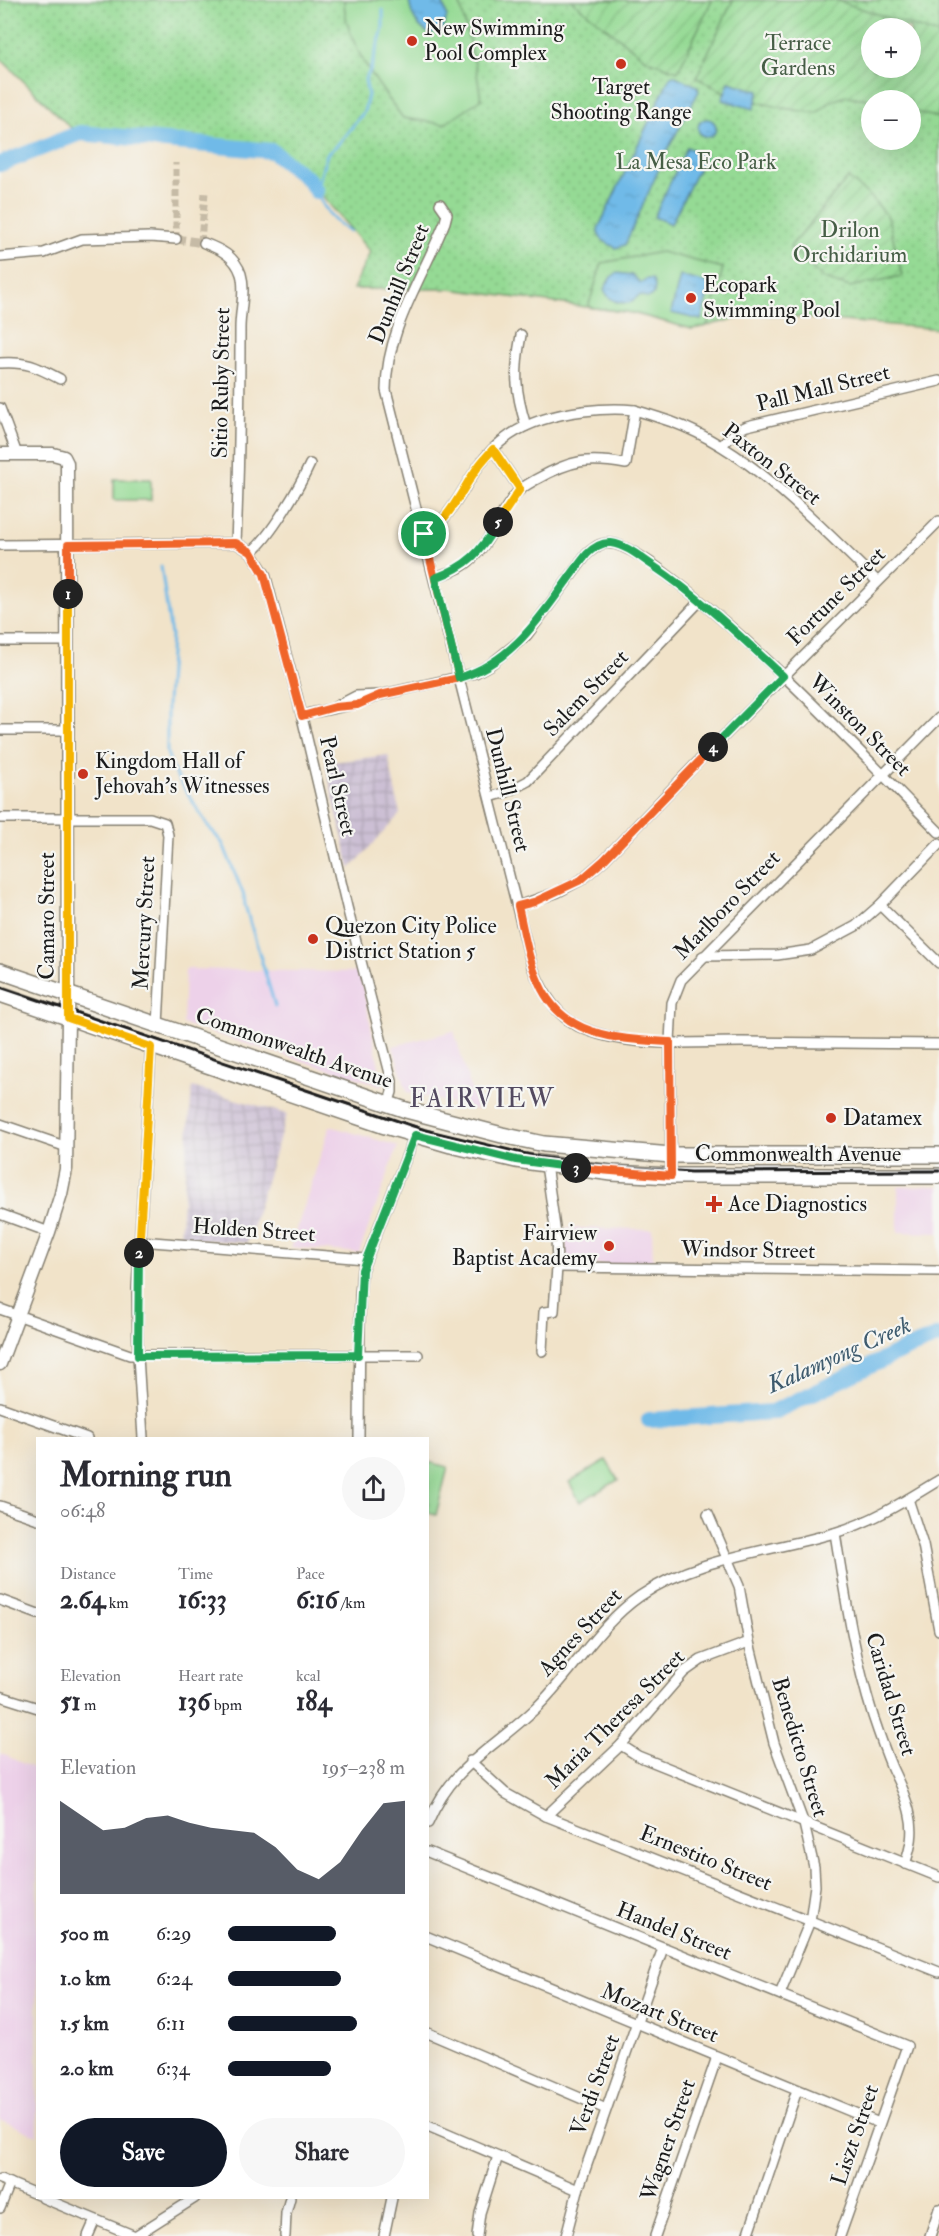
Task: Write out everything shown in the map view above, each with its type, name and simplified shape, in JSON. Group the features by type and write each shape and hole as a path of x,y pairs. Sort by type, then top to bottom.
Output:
{"main road":[{"name":"Commonwealth Avenue","path":"0,971 388,1104 468,1127 544,1144 671,1155 939,1155"},
{"name":"Commonwealth Avenue","path":"0,994 415,1135 546,1165 612,1173 671,1176 939,1176"}],"street":[{"name":"Dunhill Street","path":"440,204 447,214 445,222 433,253 401,319 386,376 387,399 424,534 532,966 539,985 564,1016 576,1025 613,1038 670,1042 939,1044"},
{"path":"0,257 44,253 82,239 150,237 176,239"},
{"name":"Sitio Ruby Street","path":"204,243 221,250 237,264 243,283 240,319 240,447 236,543"},
{"path":"521,335 515,373 526,426"},
{"path":"0,363 25,363 36,366 60,379"},
{"name":"Pall Mall Street","path":"722,445 738,430 747,426 939,381"},
{"path":"0,408 17,454 0,454"},
{"name":"Paxton Street","path":"424,534 442,519 478,466 510,435 550,417 574,412 602,409 635,410 693,430 722,445 793,502 877,580"},
{"path":"435,578 464,566 479,552 520,489 561,466 576,462 590,460 626,464 635,410"},
{"path":"493,449 520,489"},
{"name":"Camaro Street","path":"0,1364 49,1232 64,1179 67,1147 68,470 64,457 53,454 17,454"},
{"path":"0,545 236,543 251,552 261,543 296,491 310,464"},
{"name":"Fortune Street","path":"518,906 542,899 581,880 604,860 877,580 939,521"},
{"name":"Winston Street","path":"302,716 335,707 357,705 380,695 475,673 491,664 527,634 595,546 604,543 619,545 644,560 700,601 783,676 939,832"},
{"name":"Pearl Street","path":"251,552 264,574 302,716 347,907 392,1081 392,1092 388,1104"},
{"name":"Salem Street","path":"490,797 507,792 528,781 700,601"},
{"path":"0,641 68,641"},
{"name":"Marlboro Street","path":"671,1176 670,1042 672,1003 681,980 939,718"},
{"path":"0,730 68,730"},
{"path":"0,818 68,817"},
{"name":"Mercury Street","path":"68,817 150,818 165,823 168,835 158,1025"},
{"path":"704,956 777,955 811,950 856,926 880,905 939,844"},
{"path":"880,905 939,963"},
{"path":"143,1437 138,1356 140,1241 151,1047"},
{"path":"0,1124 67,1147"},
{"path":"359,1437 360,1290 365,1258 415,1135"},
{"path":"542,1351 543,1312 555,1311 557,1267 556,1234 546,1165"},
{"path":"0,1214 49,1232"},
{"name":"Holden Street","path":"140,1241 365,1258"},
{"name":"Windsor Street","path":"557,1267 939,1271"},
{"path":"0,1309 116,1352 138,1356 418,1354"},
{"path":"0,1407 84,1437"},
{"name":"Agnes Street","path":"429,1821 441,1797 470,1761 536,1708 627,1606 666,1580 694,1568 835,1533 884,1514 939,1480"},
{"path":"908,1499 923,1545 939,1630"},
{"path":"0,1506 36,1518"},
{"name":"Benedicto Street","path":"708,1514 739,1586 749,1642 774,1743 810,1844 815,1886 810,1921 780,1994"},
{"name":"Caridad Street","path":"835,1533 852,1639 872,1715 911,1816 912,1833 905,1864"},
{"path":"0,1600 36,1613"},
{"name":"Maria Theresa Street","path":"546,1816 621,1745 684,1672 701,1660 749,1642"},
{"path":"0,1695 36,1707"},
{"path":"621,1745 638,1756 939,1877"},
{"name":"Ernestito Street","path":"470,1761 505,1793 546,1816 939,1972"},
{"name":"Handel Street","path":"429,1852 907,2046"},
{"name":"Mozart Street","path":"429,1937 879,2123"},
{"name":"Verdi Street","path":"566,2236 578,2190 663,1948"},
{"path":"429,2032 606,2109"},
{"name":"Liszt Street","path":"840,2236 907,2046"},
{"name":"Wagner Street","path":"655,2236 717,2057"},
{"path":"748,2236 797,2090"},
{"path":"429,2126 578,2190"},
{"path":"477,2236 480,2213 498,2156"},
{"path":"0,2179 36,2194"},
{"path":"0,2208 10,2183"},
{"path":"45,2199 135,2236 193,2199"},
{"path":"285,2236 286,2213 290,2199"},
{"path":"384,2236 392,2199"},
{"path":"930,2236 939,2209"},
{"path":"88,2236 95,2220"}],"shaded area":[{"path":"388,755 400,814 350,869 325,763"},
{"path":"185,969 360,972 383,1086 183,1024"},
{"path":"454,1031 477,1110 407,1092 393,1046"},
{"path":"192,1087 287,1114 247,1243 180,1238"},
{"path":"330,1126 398,1146 359,1253 291,1247"},
{"path":"939,1186 939,1233 898,1232 898,1187"},
{"name":"Fairview Baptist Academy","path":"566,1228 652,1229 653,1266 566,1264"},
{"path":"0,1753 36,1770 36,2136 0,2119"}],"green space":[{"name":"La Mesa Eco Park","path":"0,0 939,0 939,329 758,314 692,329 632,313 450,289 353,289 370,252 309,180 272,151 80,133 70,127 0,58"},
{"name":"New Swimming Pool Complex","path":"344,0 459,0 476,68 481,99 444,124 403,118 364,63 350,32"},
{"name":"Terrace Gardens","path":"571,0 712,0 678,71 647,60"},
{"name":"Terrace Gardens","path":"733,0 836,0 889,18 861,18 861,78 921,78 921,29 939,35 939,118 921,114 921,90 861,90 861,98 846,96 832,101 817,113 762,103 729,94 696,78"},
{"name":"Drilon Orchidarium","path":"848,178 871,197 888,217 902,276 850,287 824,279 790,247"},
{"path":"661,252 723,268 707,326 692,329 633,313 588,307 602,263"},
{"path":"114,479 151,479 151,500 114,500"},
{"path":"606,1460 618,1480 580,1502 569,1482"},
{"path":"429,1462 448,1467 436,1515 429,1513"}],"water":[{"path":"409,0 442,0 447,16 443,29 430,34 421,28 413,16"},
{"path":"673,75 697,86 699,91 667,151 625,245 616,248 601,239 598,229 670,77"},
{"path":"729,82 759,91 754,109 722,100"},
{"path":"707,119 715,124 716,128 711,136 707,137 699,132 698,128 703,120"},
{"path":"687,147 705,155 671,224 654,217"},
{"path":"617,273 633,275 640,283 646,279 652,279 655,286 654,294 648,298 640,295 629,303 614,300 604,289 611,277"},
{"name":"Ecopark Swimming Pool","path":"680,276 711,284 701,320 671,313"}],"waterway":[{"path":"350,231 334,219 316,191 327,154 364,112 368,95 365,79 370,71 383,28 383,10"},
{"path":"0,164 80,133 272,151 309,180 316,191"},
{"path":"161,566 171,636 167,753 174,772 208,826 223,844 244,896 275,1006"},
{"name":"Kalamyong Creek","path":"649,1420 773,1412 906,1349 939,1336"}],"tunnel":[{"path":"176,163 176,239"},
{"path":"201,242 205,192"},
{"path":"176,239 204,243"}],"railway":[{"path":"0,987 425,1130 539,1157 615,1167 691,1172 939,1171"}],"place":[{"name":"New Swimming Pool Complex","path":"412,41"},
{"name":"Target Shooting Range","path":"621,64"},
{"name":"Ecopark Swimming Pool","path":"691,298"},
{"name":"Kingdom Hall of Jehovah's Witnesses","path":"83,774"},
{"name":"Quezon City Police District Station 5","path":"313,939"},
{"name":"Datamex","path":"831,1118"},
{"name":"Ace Diagnostics","path":"714,1204"},
{"name":"Fairview Baptist Academy","path":"609,1246"}],"district":[{"name":"FAIRVIEW","path":"482,1099"}],"route":[{"path":"424,534 437,525 454,505 478,466 493,449 520,489 479,552 464,566 435,578 459,678 475,673 491,664 527,634 587,554 595,546 604,543 613,543 625,548 670,577 728,624 783,676 604,860 581,880 534,902 518,906 532,966 539,985 564,1016 576,1025 613,1038 670,1042 671,1176 612,1173 546,1165 516,1160 415,1135 365,1258 360,1296 358,1355 138,1356 138,1288 151,1047 68,1018 68,545 236,543 251,552 264,574 302,716 335,707 357,705 380,695 459,678 424,534"}]}
